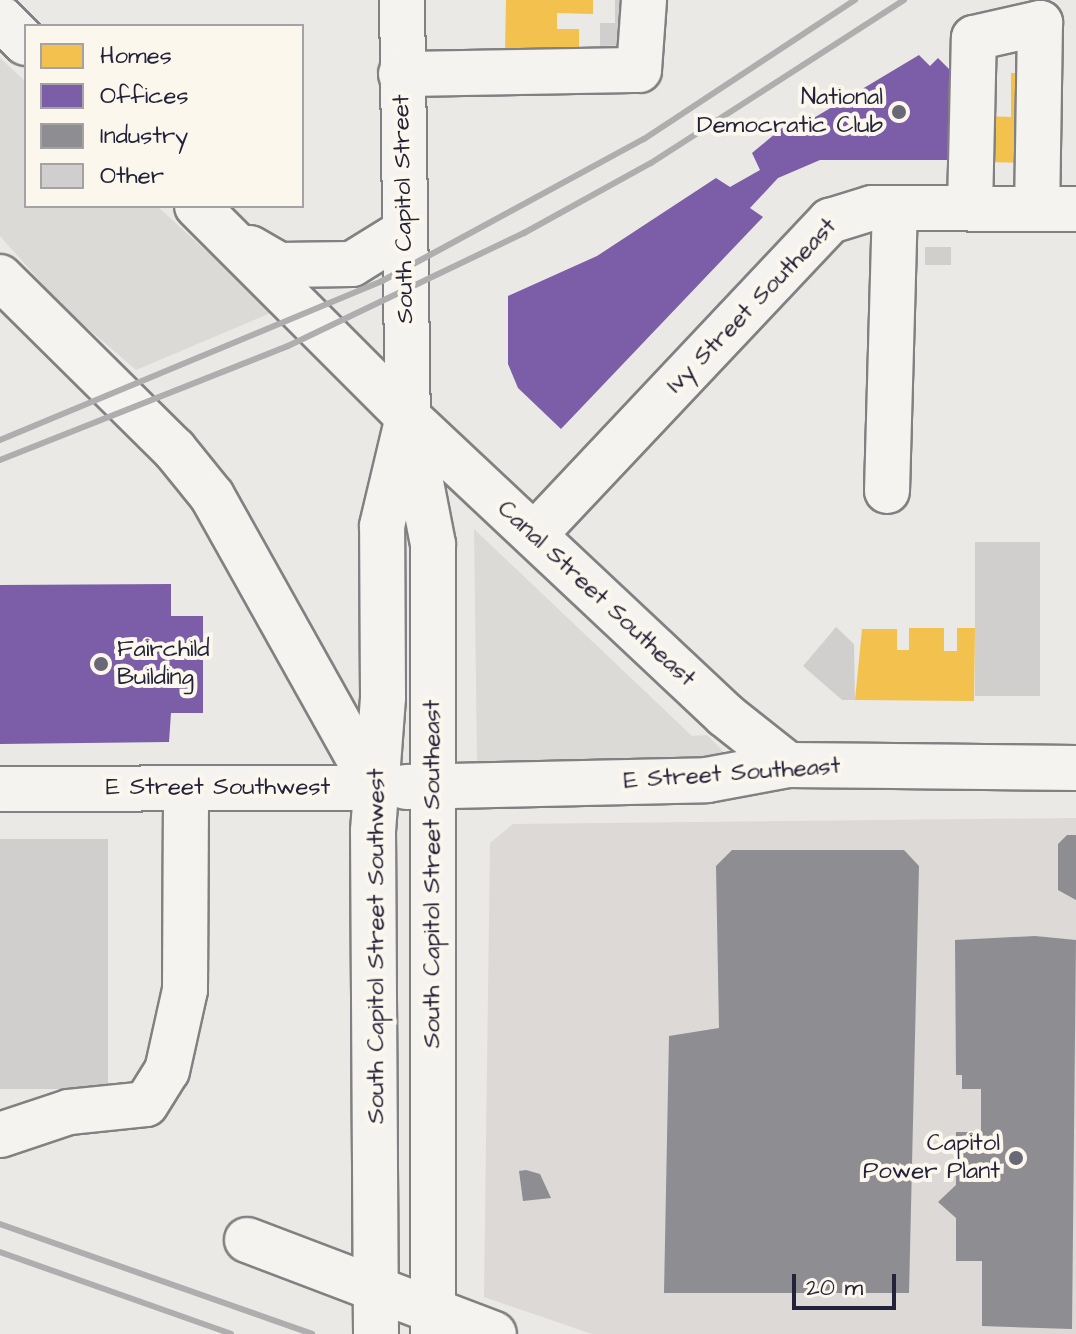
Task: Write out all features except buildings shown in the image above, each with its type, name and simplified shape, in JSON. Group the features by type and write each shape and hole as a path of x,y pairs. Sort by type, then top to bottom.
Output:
{"main road":[{"name":"South Capitol Street","path":"402,0 402,233 408,417"},
{"path":"401,74 639,70 644,0"},
{"path":"0,18 24,41"},
{"path":"970,208 974,38 1040,23 1057,209"},
{"path":"887,491 895,208"},
{"name":"Ivy Street Southeast","path":"534,535 830,221 857,210 1057,209"},
{"path":"210,219 279,265 352,264 402,233"},
{"name":"Canal Street Southeast","path":"210,219 408,417 725,715 788,765"},
{"path":"0,277 174,449 212,496 375,788"},
{"name":"South Capitol Street Southeast","path":"408,417 433,544 436,786 433,1323"},
{"name":"South Capitol Street Southwest","path":"376,1313 375,788 382,526 408,417"},
{"name":"E Street Southeast","path":"436,786 707,780 788,765 1076,768"},
{"name":"E Street Southwest","path":"0,789 436,786"},
{"path":"0,1135 69,1112 146,1104 167,1071 185,990 186,788"},
{"path":"267,1238 376,1313 494,1334"}],"shaded area":[{"path":"0,58 24,80 24,208 159,208 273,312 136,370 62,306 0,236"},
{"path":"474,529 692,736 707,735 725,753 717,763 477,762"},
{"path":"1076,818 1076,1334 592,1334 484,1297 490,843 513,824"}],"railway":[{"path":"0,440 382,281 644,139 855,0"},
{"path":"0,460 288,346 524,233 651,163 904,0"},
{"path":"0,1224 312,1334"},
{"path":"0,1252 231,1334"}],"place":[{"name":"National Democratic Club","path":"899,112"},
{"name":"Fairchild Building","path":"101,664"},
{"name":"Capitol Power Plant","path":"1016,1158"}]}
